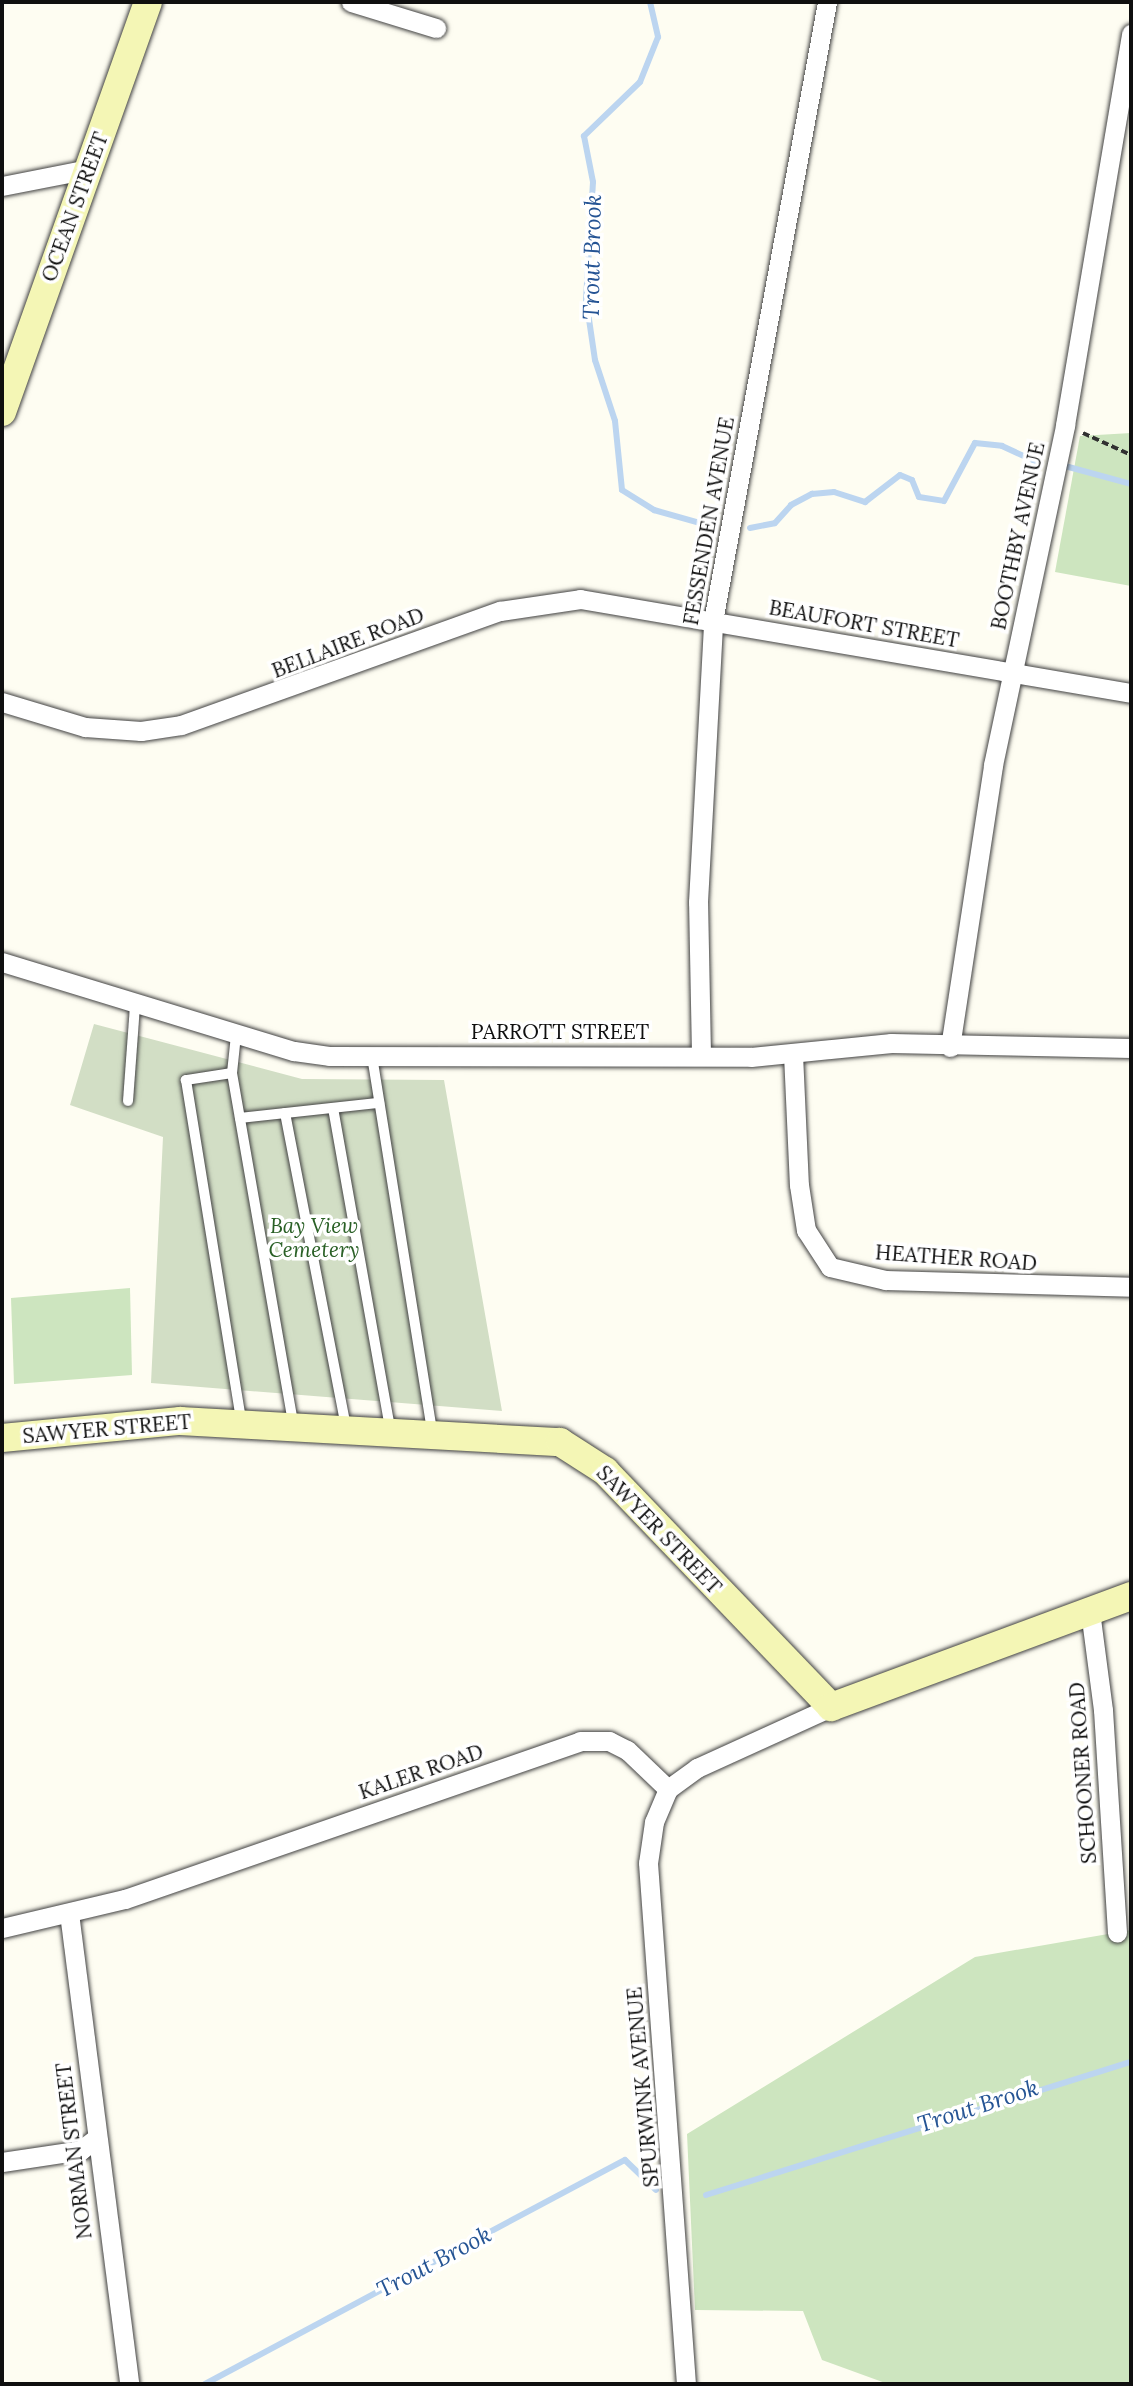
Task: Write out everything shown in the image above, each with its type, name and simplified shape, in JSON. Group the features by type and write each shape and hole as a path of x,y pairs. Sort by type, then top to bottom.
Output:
{"street":[{"name":"OCEAN STREET","path":"2,412 148,2"},
{"path":"351,2 436,28"},
{"name":"FESSENDEN AVENUE","path":"701,1055 698,902 713,621 827,2"},
{"name":"BOOTHBY AVENUE","path":"950,1047 972,887 1012,675 1065,425 1131,34"},
{"path":"2,186 89,169"},
{"name":"BELLAIRE ROAD","path":"2,702 85,727 141,731 222,714 500,611 580,599 713,621"},
{"name":"BEAUFORT STREET","path":"713,621 1131,694"},
{"name":"PARROTT STREET","path":"2,962 135,1005 293,1051 372,1056 793,1054 891,1043 950,1047 1131,1048"},
{"name":"HEATHER ROAD","path":"793,1054 799,1185 806,1230 830,1267 885,1280 1131,1287"},
{"name":"SAWYER STREET","path":"2,1438 102,1425 241,1421 542,1439 592,1459 831,1707"},
{"path":"667,1789 697,1768 831,1707 1131,1596"},
{"name":"SCHOONER ROAD","path":"1090,1611 1102,1710 1117,1933"},
{"name":"KALER ROAD","path":"2,1928 125,1899 580,1741 609,1741 627,1750 667,1789"},
{"name":"SPURWINK AVENUE","path":"667,1789 654,1822 648,1863 686,2384"},
{"name":"NORMAN STREET","path":"69,1913 95,2140 129,2384"},
{"path":"2,2162 81,2150 95,2140"}],"lane":[{"path":"128,1101 135,1005"},
{"path":"236,1035 232,1073 293,1423"},
{"path":"372,1056 432,1431"},
{"path":"232,1073 186,1080 241,1421"},
{"path":"240,1118 379,1103"},
{"path":"333,1108 390,1429"},
{"path":"285,1113 346,1427"}],"path":[{"path":"1065,425 1130,454"}],"green space":[{"path":"1131,433 1131,586 1055,572 1080,436"},
{"name":"Bay View Cemetery","path":"94,1024 302,1079 444,1080 502,1411 151,1383 163,1137 70,1105"},
{"path":"130,1288 132,1375 14,1384 11,1298"},
{"path":"1131,1930 1131,2384 888,2384 822,2360 803,2311 695,2310 687,2134 975,1957"}],"waterway":[{"name":"Trout Brook","path":"650,2 658,37 640,82 584,136 593,182 586,299 595,360 615,421 622,490 654,510 703,524"},
{"name":"Trout Brook","path":"750,528 775,523 791,505 812,494 834,492 865,502 900,475 912,480 919,497 944,501 975,443 1002,446 1039,463"},
{"name":"Trout Brook","path":"1065,466 1131,484"},
{"name":"Trout Brook","path":"706,2195 1131,2062"},
{"name":"Trout Brook","path":"205,2384 625,2160 656,2190"}]}
